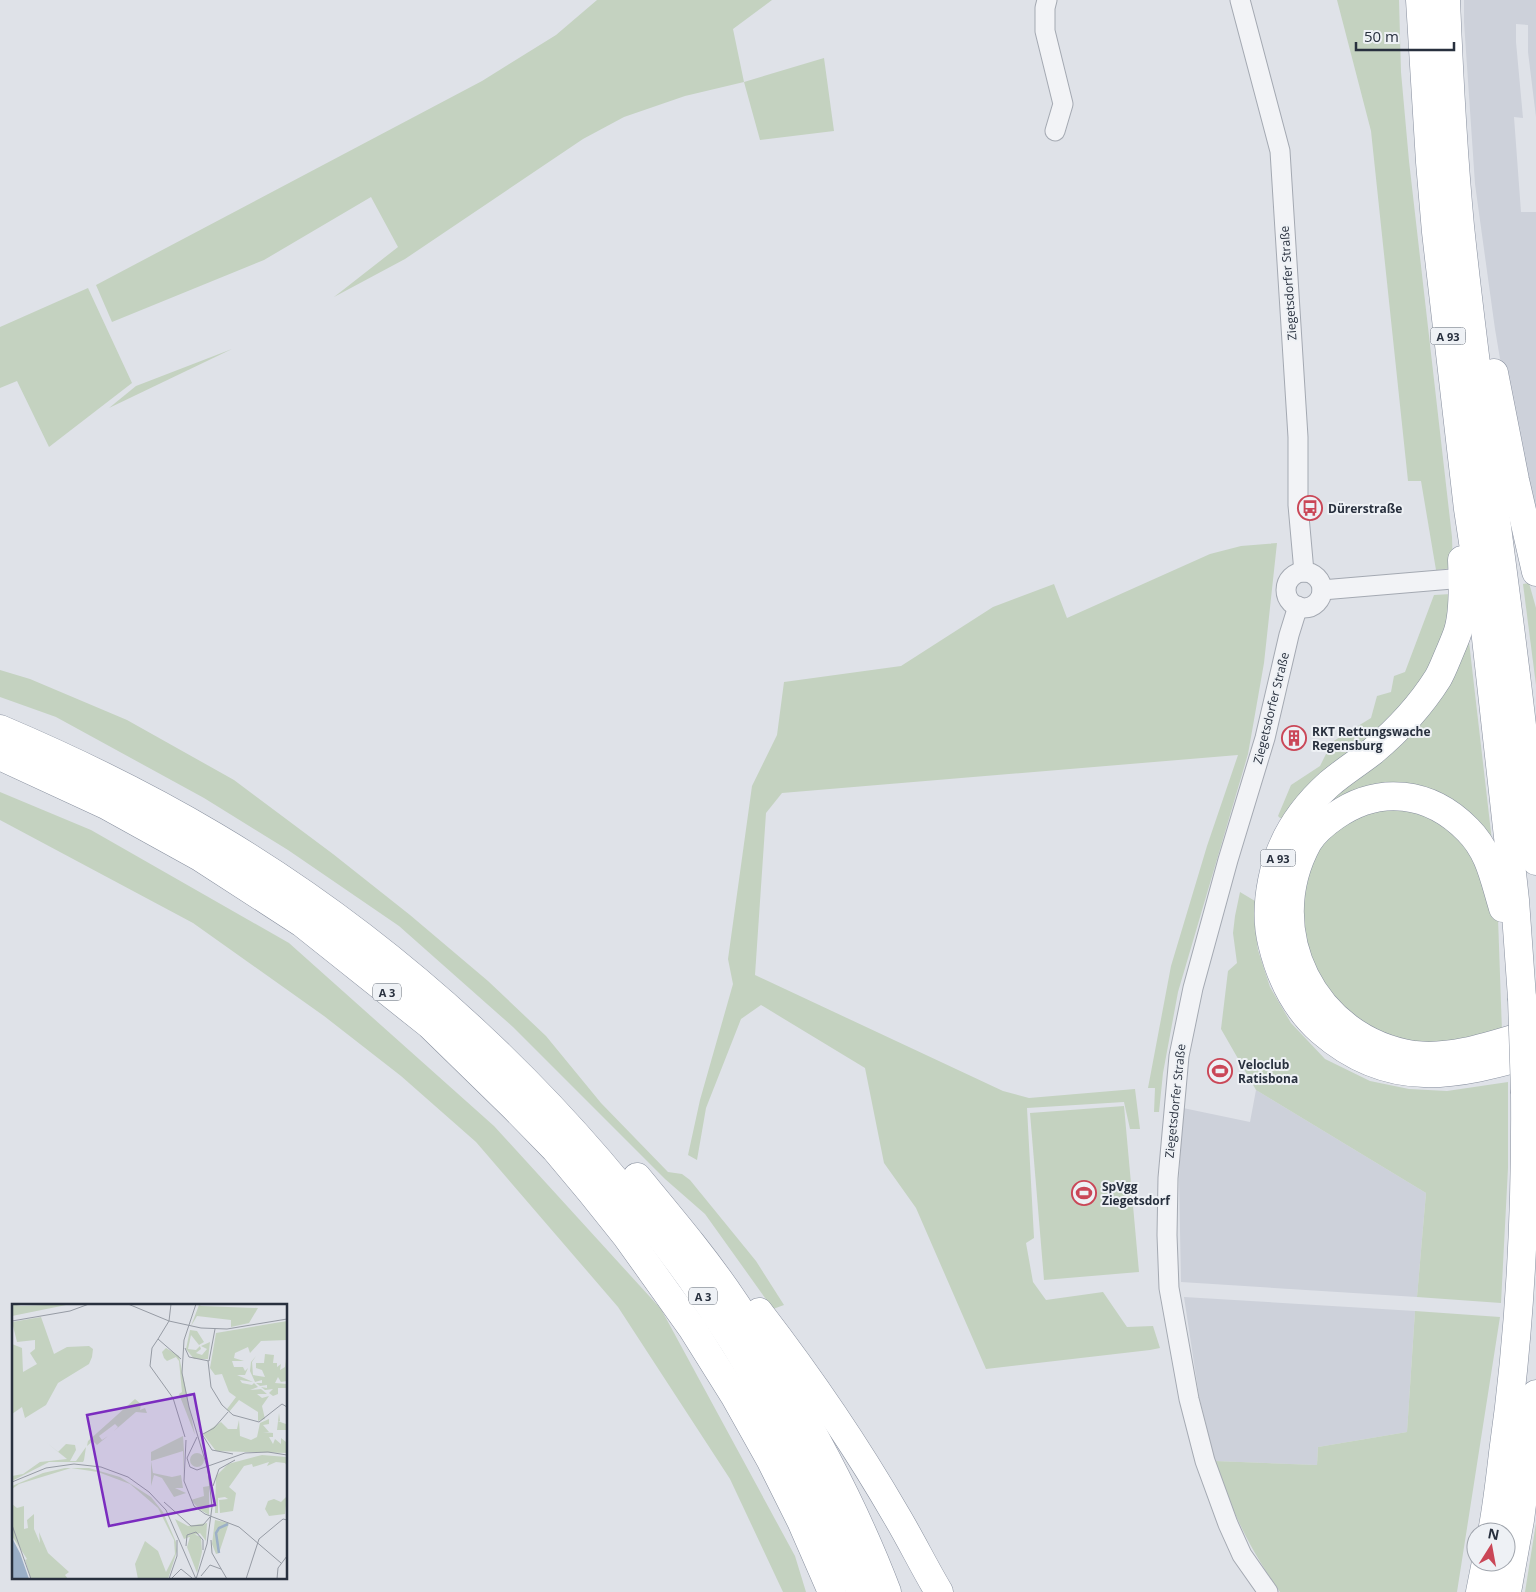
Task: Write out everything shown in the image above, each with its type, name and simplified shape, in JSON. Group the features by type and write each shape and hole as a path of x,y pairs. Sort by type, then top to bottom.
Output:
{"highway":[{"name":"A 93","path":"1420,0 1436,232 1468,509 1482,602 1515,900 1520,986 1526,1160 1520,1290 1510,1404 1493,1522"},
{"name":"A 93","path":"1446,0 1453,148 1460,227 1484,431 1507,594 1536,861"},
{"path":"1460,227 1477,266 1486,336 1536,572"},
{"name":"A 93","path":"1468,509 1462,551 1464,585 1458,632 1439,676 1409,717 1373,750 1329,784 1304,810 1296,822 1279,853 1273,872 1269,904 1270,936 1282,978 1291,995 1309,1020 1332,1041 1356,1056 1392,1069 1420,1074 1464,1072 1536,1054"},
{"name":"A 3","path":"0,729 55,752 127,787 214,836 276,875 342,921 397,964 484,1040 606,1168 656,1230 692,1280 777,1417 832,1524 861,1592"},
{"name":"A 3","path":"0,756 115,810 200,857 302,923 430,1025 473,1066 561,1157 626,1236 672,1298 734,1395 771,1461 801,1521 828,1586"},
{"name":"A 93","path":"1520,986 1507,959 1506,916 1495,875 1486,855 1469,830 1450,814 1425,801 1405,796 1381,796 1364,800 1343,810 1326,822 1309,840 1299,861 1291,888 1289,912 1293,946 1302,973 1314,993 1332,1015 1359,1035 1386,1047 1415,1055 1440,1055 1474,1050 1536,1032"},
{"name":"A 3","path":"484,1040 539,1075 602,1136 685,1235 723,1286 755,1334 818,1442 842,1488 887,1592"},
{"name":"A 3","path":"636,1175 675,1211 713,1254 801,1367 852,1443 939,1592"},
{"path":"1507,1592 1520,1520 1536,1394"},
{"path":"1480,1592 1484,1572"}],"street":[{"path":"1047,0 1044,30 1063,104 1055,131"},
{"name":"Ziegetsdorfer Straße","path":"1240,0 1280,151 1298,437 1299,514 1304,572"},
{"path":"1304,572 1311,573 1317,577 1321,583 1322,590 1317,602 1311,606 1298,606 1288,597 1286,590 1292,577 1297,573 1304,572"},
{"path":"1322,590 1452,579"},
{"name":"Ziegetsdorfer Straße","path":"1268,1592 1242,1555 1228,1524 1205,1461 1189,1399 1169,1288 1166,1235 1168,1178 1179,1056 1187,1014 1204,944 1265,738 1289,635 1298,606"}],"shaded area":[{"path":"1464,0 1536,0 1536,117 1528,52 1528,25 1516,24 1523,118 1514,117 1521,212 1536,212 1536,532 1515,448 1495,329 1475,184"},
{"path":"1256,1090 1426,1193 1417,1297 1181,1282 1179,1179 1183,1108 1250,1122"},
{"path":"1184,1297 1415,1311 1407,1432 1318,1447 1317,1465 1215,1461 1199,1396"}],"green space":[{"path":"597,0 772,0 733,29 744,82 685,96 624,117 583,139 405,259 334,297 398,247 371,197 264,260 112,322 96,285 482,81 556,35"},
{"path":"1337,0 1399,0 1401,72 1409,161 1452,537 1453,568 1436,570 1421,481 1408,481 1371,131"},
{"path":"824,58 834,131 760,140 744,82"},
{"path":"88,288 132,383 49,447 17,381 0,388 0,327"},
{"path":"232,349 109,408 136,386"},
{"path":"1277,543 1264,663 1248,754 1178,992 1163,1073 1159,1112 1154,1112 1155,1088 1148,1088 1171,966 1207,846 1238,755 782,793 766,813 755,975 1003,1091 1029,1098 1135,1089 1140,1129 1130,1129 1124,1102 1027,1108 1034,1238 1026,1243 1033,1282 1046,1300 1103,1292 1127,1327 1153,1326 1160,1348 986,1369 916,1208 884,1163 865,1068 761,1005 741,1019 706,1108 697,1160 688,1155 700,1100 733,984 728,959 752,786 777,735 784,682 901,666 993,607 1054,584 1067,618 1210,554 1241,546"},
{"path":"1529,583 1536,608 1536,685 1523,584"},
{"path":"1451,594 1445,628 1433,659 1406,702 1380,729 1324,774 1283,818 1280,818 1278,816 1291,785 1320,766 1332,742 1371,718 1377,696 1391,692 1394,676 1405,672 1434,595"},
{"path":"1468,633 1492,841 1421,789 1297,832"},
{"path":"0,670 30,679 127,720 234,780 333,854 410,915 488,981 546,1036 601,1103 668,1172 682,1174 690,1180 756,1261 784,1305 773,1309 705,1214 665,1179 513,1027 399,926 288,850 204,798 56,717 0,697"},
{"path":"0,792 91,830 289,943 494,1126 661,1309 795,1556 806,1592 783,1592 730,1479 618,1307 476,1142 401,1076 324,1016 193,923 0,820"},
{"path":"1365,808 1421,808 1473,846 1498,918 1502,1032 1465,1042 1424,1045 1365,1027 1314,976 1299,921 1306,866 1340,822"},
{"path":"1240,892 1255,901 1254,919 1258,950 1270,987 1291,1023 1325,1059 1370,1081 1409,1089 1447,1091 1508,1082 1508,1168 1501,1303 1417,1297 1426,1193 1256,1090 1221,1029 1228,971 1237,963 1233,933"},
{"name":"SpVgg Ziegetsdorf","path":"1124,1106 1139,1272 1044,1280 1030,1113"},
{"path":"1415,1311 1500,1317 1468,1522 1466,1522 1466,1534 1457,1592 1280,1592 1242,1529 1215,1461 1317,1465 1318,1447 1407,1432"},
{"path":"1536,1523 1536,1592 1525,1592"}],"place":[{"name":"Dürerstraße","path":"1310,508"},
{"name":"RKT Rettungswache Regensburg","path":"1294,738"},
{"name":"Veloclub Ratisbona","path":"1220,1071"},
{"name":"SpVgg Ziegetsdorf","path":"1084,1193"}]}
